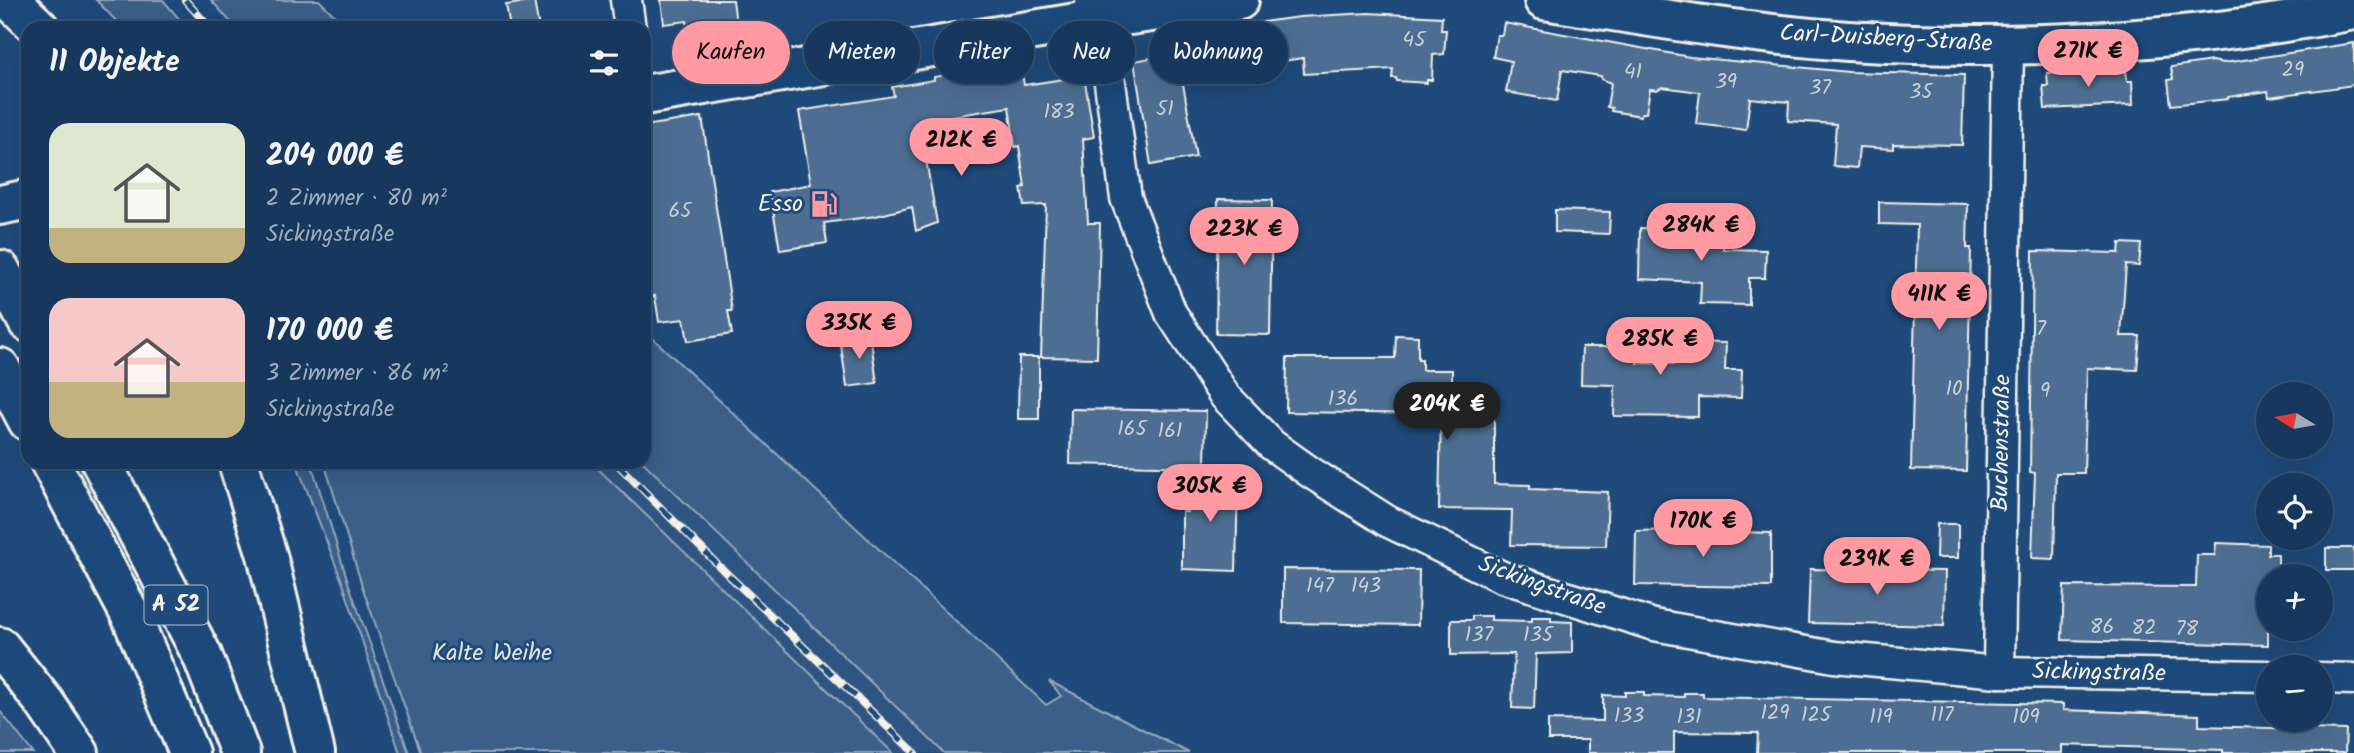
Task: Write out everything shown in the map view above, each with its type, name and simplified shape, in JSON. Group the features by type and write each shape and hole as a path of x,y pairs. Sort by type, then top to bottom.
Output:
{"main road":[{"path":"10,0 32,21"},
{"path":"651,94 1093,10 1239,0"},
{"name":"Carl-Duisberg-Straße","path":"1544,0 1772,34 1848,41 2008,46 2169,36 2298,21 2354,10"},
{"path":"0,205 21,200"},
{"path":"4,277 21,309"},
{"path":"0,368 21,408"},
{"name":"A 52","path":"54,469 132,618 189,753"},
{"name":"A 52","path":"105,469 202,655 240,753"},
{"path":"239,469 267,555 315,753"},
{"path":"0,647 79,753"}],"street":[{"path":"626,0 629,21"},
{"name":"Sickingstraße","path":"1093,10 1105,47 1126,198 1171,313 1225,396 1272,444 1310,472 1387,521 1502,577 1654,625 1834,657 1998,672 2256,677"},
{"name":"Buchenstraße","path":"1998,672 2008,46"},
{"path":"2333,678 2354,679"}],"shaded area":[{"path":"598,469 650,469 944,753 893,753"}],"green space":[{"path":"96,0 163,0 181,21 116,21"},
{"path":"211,0 319,0 340,21 230,21"},
{"path":"651,337 1046,705 1061,696 1049,681 1189,753 944,753 650,469"},
{"path":"299,469 313,469 348,582 409,753 400,753 343,584"},
{"name":"Kalte Weihe","path":"326,469 598,469 893,753 421,753 363,589"},
{"path":"0,711 33,753 0,753"}],"building":[{"path":"661,0 733,0 736,21 672,21 664,24"},
{"path":"534,1 538,21 509,21 506,5"},
{"path":"1368,13 1442,17 1441,30 1446,30 1444,54 1433,55 1432,80 1427,80 1427,83 1397,81 1392,78 1393,69 1304,74 1303,58 1288,60 1288,21 1270,21"},
{"path":"1504,23 1690,57 1849,72 1964,75 1962,145 1893,144 1893,149 1859,147 1857,168 1833,166 1836,124 1788,121 1789,102 1750,98 1746,130 1696,124 1700,92 1662,87 1657,90 1650,89 1646,113 1641,116 1611,111 1612,108 1607,107 1611,83 1601,79 1601,76 1562,70 1557,101 1506,92 1511,61 1493,57 1497,35 1502,35"},
{"path":"2354,43 2354,85 2269,97 2268,91 2228,99 2171,105 2168,80 2173,79 2171,67 2212,61 2224,63"},
{"path":"1149,58 1149,84 1183,84 1196,157 1151,165 1135,61"},
{"path":"2126,69 2127,81 2132,81 2133,105 2045,109 2043,86 2048,86 2047,73"},
{"path":"934,80 934,84 1024,85 1048,81 1048,84 1085,84 1094,137 1083,139 1088,223 1100,223 1097,358 1041,357 1046,205 1024,206 1021,188 1025,187 1019,146 1015,147 1009,107 928,120 929,124 920,125 937,223 916,231 912,207 876,216 824,223 827,243 780,250 770,192 811,184 799,111 894,96 892,87"},
{"path":"702,117 732,311 728,311 732,334 688,341 684,319 659,322 655,296 651,297 651,125"},
{"path":"1218,199 1272,200 1270,335 1216,334"},
{"path":"1879,202 1968,204 1967,248 1971,248 1966,471 1911,470 1917,225 1879,224"},
{"path":"1555,210 1610,212 1609,234 1555,232"},
{"path":"1640,228 1724,229 1723,249 1766,250 1765,278 1749,278 1749,305 1700,304 1701,282 1639,279"},
{"path":"2120,243 2141,244 2139,266 2126,265 2121,336 2140,336 2137,370 2087,368 2084,473 2056,473 2054,559 2032,558 2035,473 2030,472 2033,251 2119,253"},
{"path":"1609,331 1638,331 1637,363 1677,364 1677,342 1726,343 1725,370 1742,370 1741,398 1698,397 1698,417 1614,416 1615,385 1581,384 1582,347 1609,347"},
{"path":"870,334 877,383 847,387 840,339"},
{"path":"1396,335 1418,336 1418,359 1422,359 1422,370 1452,370 1452,414 1494,415 1494,484 1530,485 1530,489 1608,492 1606,546 1511,545 1512,510 1439,509 1441,414 1286,412 1287,358 1395,358"},
{"path":"1019,357 1039,357 1039,419 1018,419"},
{"path":"1071,409 1206,411 1205,467 1070,464"},
{"path":"1187,475 1238,476 1236,571 1182,569 1182,512 1187,512"},
{"path":"1937,524 1958,524 1958,558 1936,558"},
{"path":"1636,531 1771,533 1771,587 1635,585"},
{"path":"2216,543 2256,545 2256,550 2268,550 2268,554 2278,554 2278,564 2256,564 2256,641 2268,641 2268,645 2062,640 2064,586 2196,587 2197,555 2215,555"},
{"path":"2354,548 2354,570 2333,570 2333,564 2326,564 2326,550"},
{"path":"1283,569 1419,570 1418,625 1283,623"},
{"path":"1810,569 1945,571 1944,626 1808,623"},
{"path":"1472,616 1491,616 1491,620 1532,621 1532,617 1551,617 1551,621 1572,622 1572,653 1536,654 1534,709 1512,708 1514,654 1451,655 1451,620 1472,620"},
{"path":"1625,692 1644,692 1644,696 1684,697 1684,693 1703,693 1703,697 2063,704 2063,710 2199,715 2199,726 2256,728 2256,732 2346,730 2345,753 2223,753 2223,750 2062,745 2062,753 1757,753 1758,733 1674,732 1674,753 1588,753 1588,740 1548,740 1548,720 1603,721 1603,695 1625,696"}],"railway":[{"path":"185,0 204,21"},
{"path":"622,469 722,569 915,753"}],"place":[{"name":"Esso","path":"824,204"}]}
